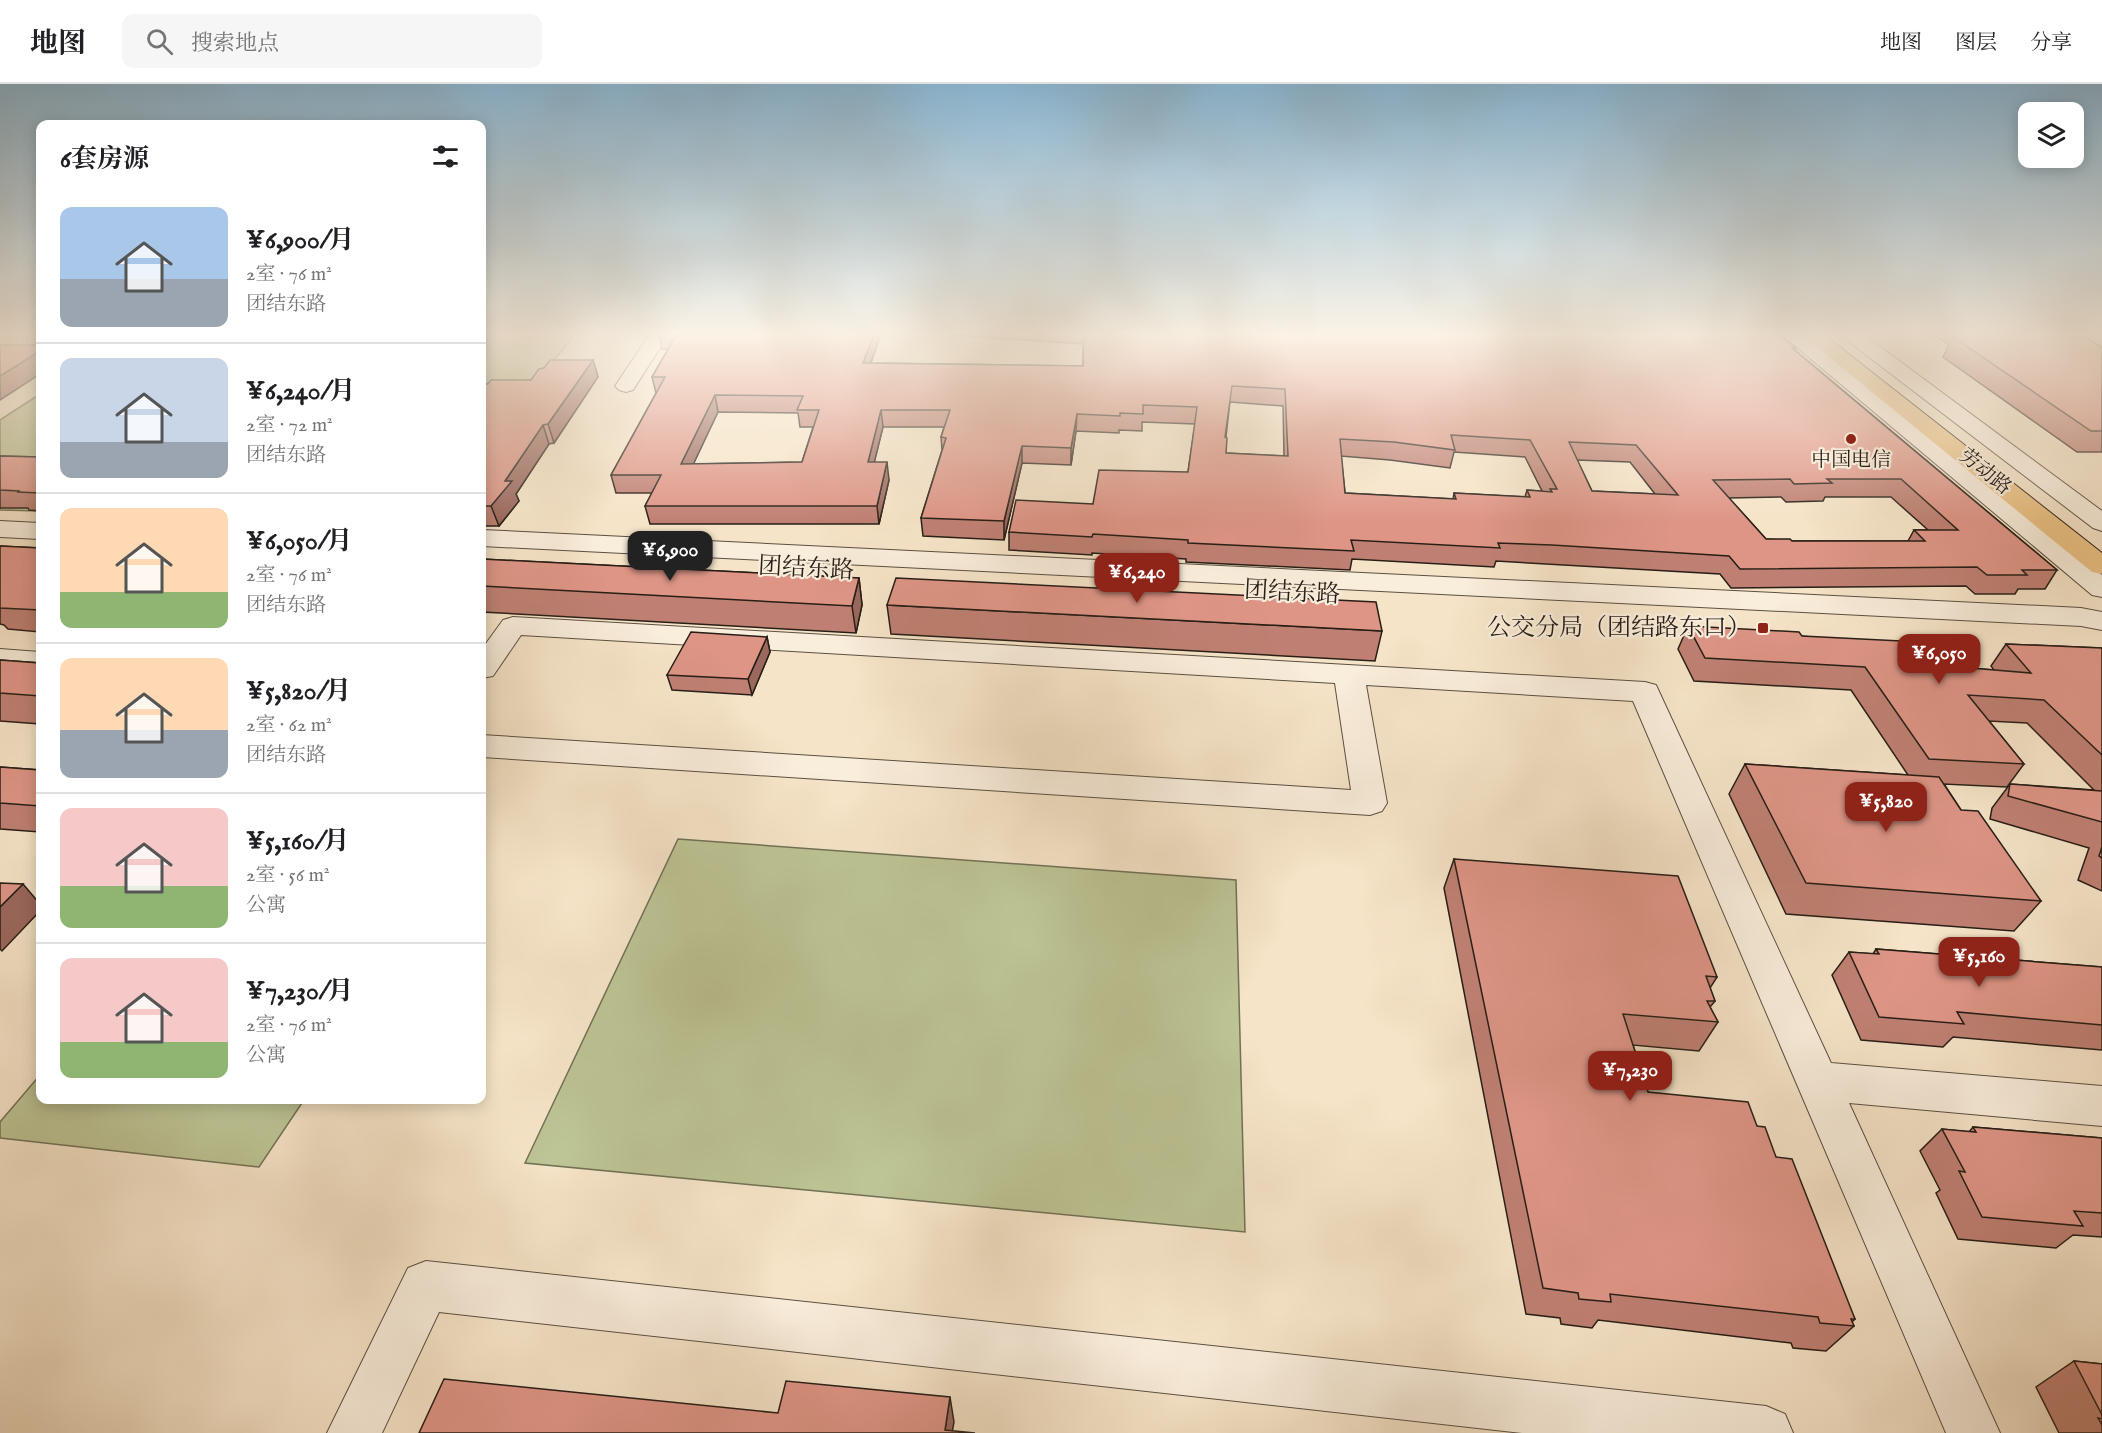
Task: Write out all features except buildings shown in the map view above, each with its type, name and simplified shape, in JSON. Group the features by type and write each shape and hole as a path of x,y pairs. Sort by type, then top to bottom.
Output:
{"main road":[{"name":"劳动路","path":"1890,397 2102,566"},
{"name":"劳动路","path":"1913,397 2102,543"}],"street":[{"path":"1869,397 2102,589"},
{"path":"1934,397 2102,523"},
{"path":"1991,497 2102,497"},
{"path":"0,514 36,516"},
{"path":"0,529 36,531"},
{"path":"486,538 2081,617 2102,621"},
{"name":"团结东路","path":"486,553 2102,632"},
{"path":"486,663 513,626 1645,692 1973,1433"},
{"path":"0,658 36,661"},
{"path":"486,746 1370,803 1349,675"},
{"path":"1817,1080 2102,1106"},
{"path":"354,1433 426,1286 1766,1433"}],"green space":[{"path":"36,397 36,511 0,510 0,420"},
{"path":"486,397 525,397 486,445"},
{"path":"678,839 1236,880 1245,1232 525,1163"},
{"path":"36,1080 36,1104 301,1104 259,1167 0,1138 0,1122"}],"place":[{"name":"中国电信","path":"1851,439"},
{"name":"公交分局（团结路东口）","path":"1763,628"}]}
